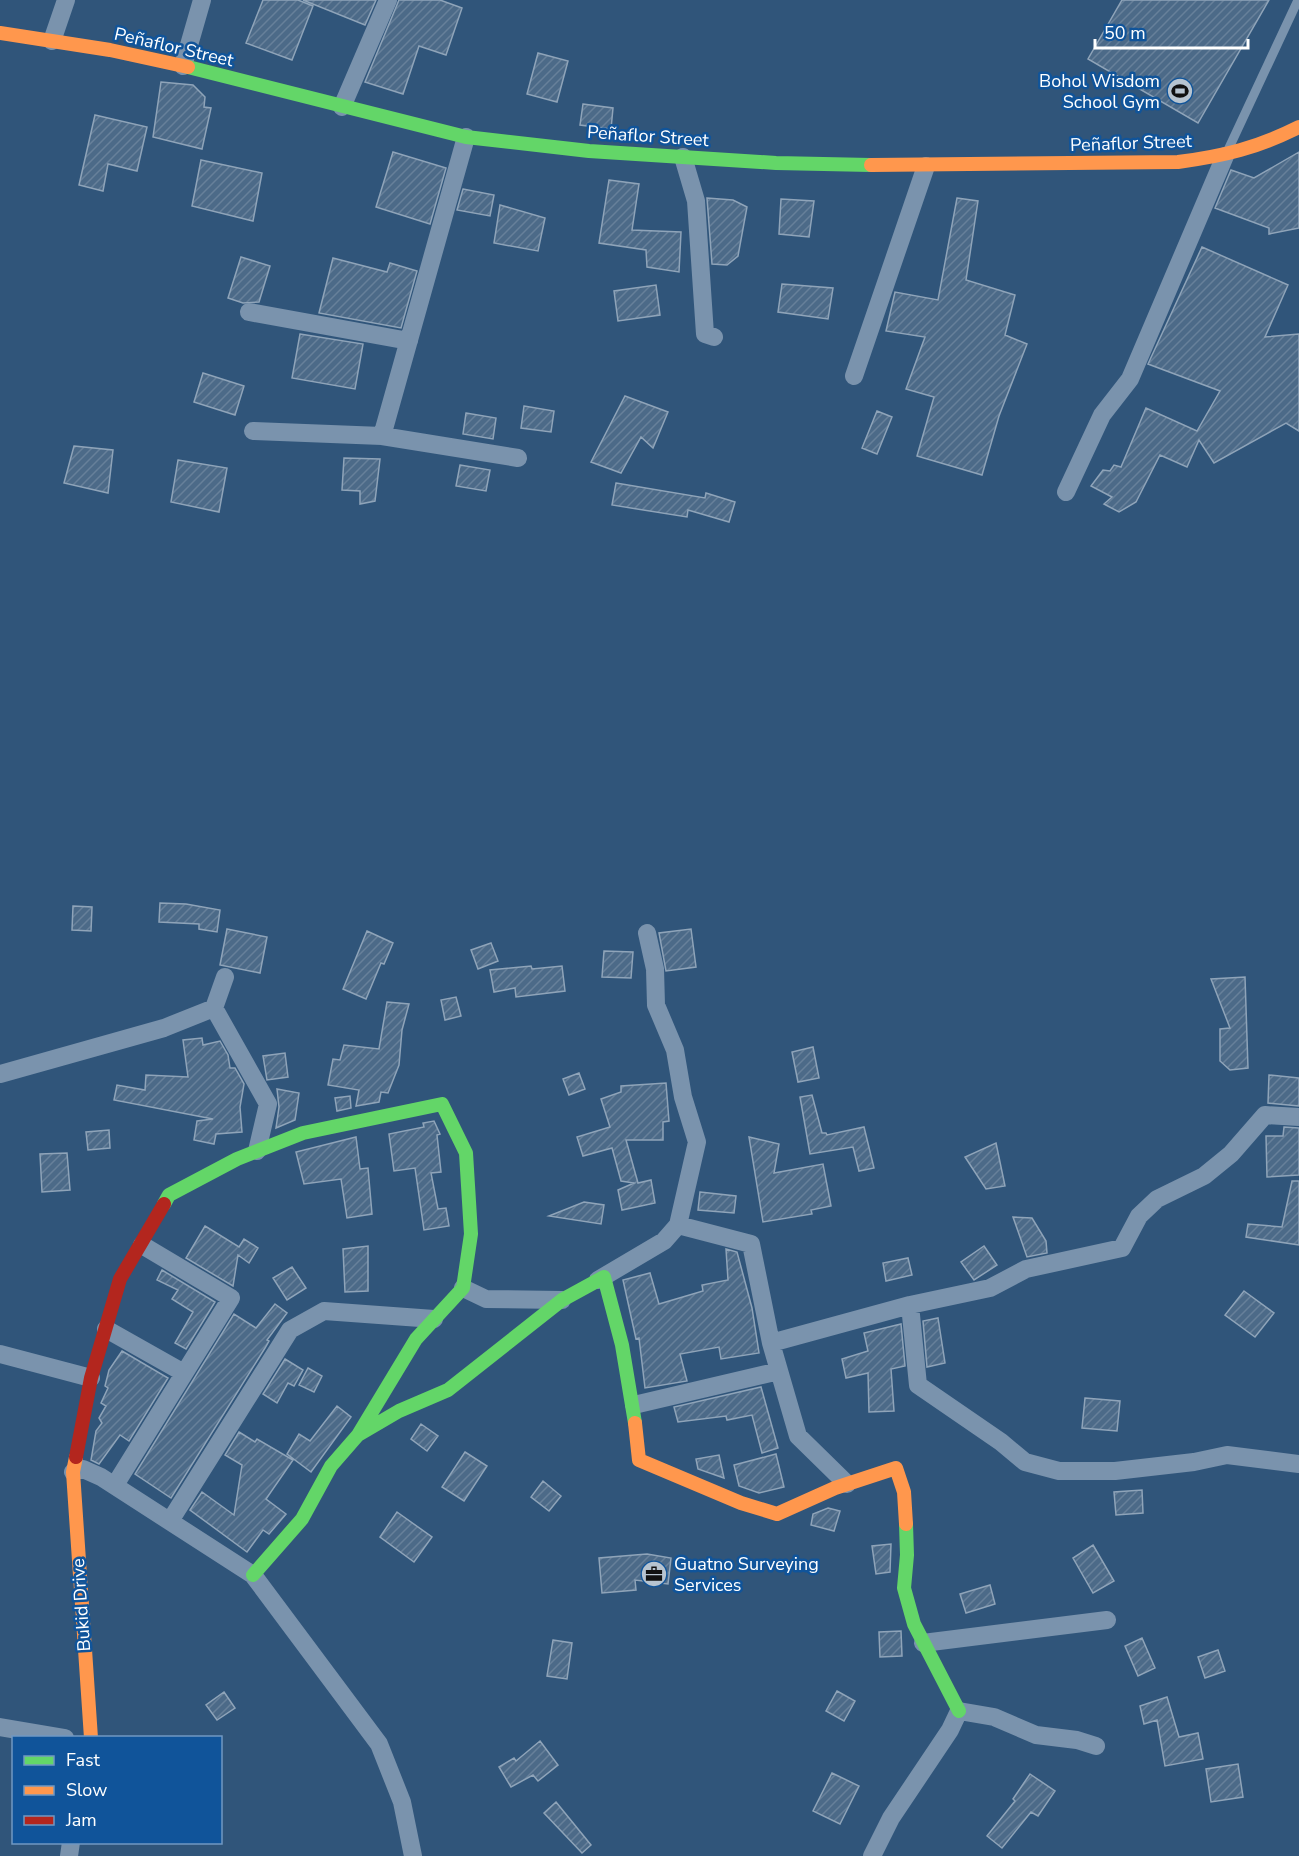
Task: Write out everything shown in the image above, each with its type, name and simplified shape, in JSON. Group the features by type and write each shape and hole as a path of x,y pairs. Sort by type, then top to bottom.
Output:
{"street":[{"path":"52,41 66,0"},
{"path":"183,66 202,0"},
{"path":"342,107 388,0"},
{"name":"Peñaflor Street","path":"0,33 183,66 466,137 589,151 776,163 926,166 1178,162 1225,156 1267,143 1299,127"},
{"path":"382,436 466,137"},
{"path":"1066,492 1101,415 1131,379 1225,156"},
{"path":"683,157 696,201 705,334 714,337"},
{"path":"854,376 926,166"},
{"path":"249,312 409,341"},
{"path":"253,431 382,436 519,458"},
{"path":"358,1436 399,1411 448,1390 562,1300 664,1241 678,1225 697,1142 683,1097 675,1050 656,1005 655,969 647,933"},
{"path":"0,1074 164,1028 214,1008 225,977"},
{"path":"214,1008 268,1104 257,1151"},
{"name":"Bukid Drive","path":"91,1736 73,1472 91,1378 120,1279 142,1245 169,1195 257,1151 303,1132 442,1104 466,1153 471,1234 463,1288"},
{"path":"771,1343 910,1305 990,1288 1026,1269 1122,1248 1139,1216 1156,1199 1204,1176 1232,1154 1265,1115 1299,1117"},
{"path":"678,1225 751,1244 771,1343 798,1436 847,1484"},
{"path":"115,1485 231,1298 142,1245"},
{"path":"598,1280 604,1277 615,1313 634,1405 639,1460 741,1503 777,1514 847,1484 896,1468 904,1492 907,1555 904,1588 923,1643 958,1712"},
{"path":"253,1575 302,1519 332,1466 358,1436 416,1339 463,1288 486,1299 562,1300"},
{"path":"910,1305 918,1385 1001,1442 1025,1462 1059,1471 1081,1472 1115,1472 1194,1462 1227,1455 1299,1464"},
{"path":"170,1521 290,1330 324,1311 434,1319"},
{"path":"106,1329 184,1373"},
{"path":"0,1354 91,1378"},
{"path":"634,1405 779,1371"},
{"path":"73,1472 83,1470 115,1485 253,1575 379,1744 402,1802 413,1856"},
{"path":"923,1643 1107,1620"},
{"path":"958,1712 994,1717 1036,1735 1077,1740 1096,1746"},
{"path":"873,1856 891,1818 950,1730 958,1712"},
{"path":"0,1727 58,1736"}],"lane":[{"path":"1225,156 1298,0"}],"building":[{"path":"263,0 298,0 313,6 292,60 246,43"},
{"path":"303,0 376,0 365,25"},
{"path":"399,0 440,0 462,8 446,55 419,46 403,94 365,82"},
{"name":"Bohol Wisdom School Gym","path":"1122,0 1269,0 1198,123 1088,59"},
{"path":"538,53 568,61 557,102 527,94"},
{"path":"161,82 193,85 205,97 204,107 211,108 202,149 153,137"},
{"path":"583,104 613,108 611,129 580,125"},
{"path":"95,115 147,127 137,171 108,164 103,191 79,185"},
{"path":"393,152 446,168 430,224 376,207"},
{"path":"1299,152 1299,228 1269,234 1269,228 1215,208 1231,170 1254,178"},
{"path":"201,160 262,173 253,221 192,206"},
{"path":"609,180 639,184 632,230 681,232 679,272 647,267 646,250 599,243"},
{"path":"463,189 494,195 490,216 457,210"},
{"path":"707,198 733,200 747,207 738,256 727,265 712,264"},
{"path":"957,198 978,201 966,280 1015,295 1005,335 1027,344 999,416 982,475 917,456 934,397 906,389 925,337 886,331 895,292 938,300"},
{"path":"781,199 814,201 809,237 779,234"},
{"path":"500,205 545,218 538,251 494,243"},
{"path":"1202,247 1288,285 1265,337 1299,334 1299,431 1286,423 1214,463 1199,440 1187,467 1160,455 1136,502 1119,512 1104,504 1112,497 1091,486 1103,470 1110,471 1114,465 1121,467 1146,408 1197,431 1220,391 1148,364"},
{"path":"241,257 270,266 259,302 243,303 228,298"},
{"path":"333,258 387,272 390,263 417,271 401,328 319,313"},
{"path":"782,284 833,288 828,319 778,312"},
{"path":"656,285 660,315 618,321 614,291"},
{"path":"300,334 363,344 355,389 292,378"},
{"path":"203,373 244,386 235,415 194,402"},
{"path":"625,396 668,412 653,448 641,437 621,473 591,462"},
{"path":"524,406 554,411 551,432 521,428"},
{"path":"877,411 892,417 877,454 862,448"},
{"path":"466,413 496,418 493,439 463,434"},
{"path":"74,446 113,450 108,493 64,483"},
{"path":"344,458 380,459 375,501 360,504 360,491 342,490"},
{"path":"178,460 227,468 219,512 171,502"},
{"path":"460,465 490,470 486,491 456,486"},
{"path":"616,483 705,498 706,493 735,502 729,522 688,510 687,517 612,505"},
{"path":"160,903 186,904 220,910 217,932 199,929 199,924 159,922"},
{"path":"73,906 92,907 91,931 72,930"},
{"path":"227,929 267,937 260,973 220,965"},
{"path":"691,929 696,967 666,971 659,933"},
{"path":"367,931 393,943 384,964 381,963 366,999 343,989"},
{"path":"491,943 498,961 478,969 471,950"},
{"path":"604,951 633,952 631,978 602,977"},
{"path":"531,966 532,969 562,966 565,991 516,997 515,988 494,992 490,970"},
{"path":"1245,977 1248,1068 1230,1070 1220,1061 1220,1029 1230,1028 1211,979"},
{"path":"456,997 461,1016 445,1020 441,1000"},
{"path":"387,1002 409,1004 402,1030 399,1065 388,1093 381,1092 379,1102 356,1106 359,1090 328,1085 333,1059 340,1060 344,1045 379,1049"},
{"path":"202,1038 203,1045 220,1041 228,1055 230,1068 235,1068 244,1084 240,1107 242,1132 216,1134 214,1144 194,1140 197,1121 213,1119 114,1100 117,1085 145,1090 146,1075 188,1077 183,1040"},
{"path":"813,1047 819,1078 798,1082 792,1052"},
{"path":"285,1053 288,1077 267,1080 263,1056"},
{"path":"579,1073 585,1089 569,1095 563,1079"},
{"path":"1269,1075 1299,1078 1299,1106 1268,1103"},
{"path":"666,1083 669,1121 663,1122 663,1140 626,1140 638,1183 651,1180 655,1203 622,1210 618,1190 634,1183 621,1181 612,1148 583,1156 577,1137 610,1127 601,1099 621,1092 621,1086"},
{"path":"277,1089 299,1093 295,1120 276,1128 279,1107"},
{"path":"812,1095 822,1133 827,1135 864,1127 874,1168 859,1171 853,1147 810,1154 800,1097"},
{"path":"350,1096 351,1108 337,1111 335,1098"},
{"path":"434,1121 440,1134 437,1135 441,1172 431,1173 438,1209 446,1208 449,1226 424,1230 415,1168 394,1171 389,1134 424,1127 423,1123"},
{"path":"1284,1127 1299,1128 1299,1175 1267,1177 1266,1136 1283,1136"},
{"path":"109,1130 110,1148 88,1150 86,1132"},
{"path":"356,1137 360,1169 368,1168 372,1214 347,1218 341,1179 304,1184 296,1152"},
{"path":"749,1137 779,1144 774,1173 823,1164 831,1206 811,1210 812,1214 763,1222"},
{"path":"996,1143 1005,1186 986,1189 965,1157"},
{"path":"67,1153 70,1190 42,1192 40,1154"},
{"path":"1292,1181 1299,1181 1299,1245 1246,1237 1248,1224 1282,1227"},
{"path":"700,1192 736,1196 734,1213 698,1210"},
{"path":"584,1202 604,1205 601,1224 549,1216"},
{"path":"1013,1217 1032,1218 1046,1241 1047,1253 1027,1257"},
{"path":"205,1226 239,1247 244,1239 258,1248 249,1263 238,1255 233,1286 186,1258"},
{"path":"368,1246 368,1291 345,1292 343,1249"},
{"path":"984,1246 997,1265 974,1280 961,1262"},
{"path":"726,1249 737,1252 752,1308 759,1353 721,1359 719,1347 680,1354 687,1381 645,1388 639,1338 636,1339 623,1280 650,1273 659,1304 703,1291 702,1285 728,1280"},
{"path":"908,1258 912,1275 886,1281 883,1263"},
{"path":"292,1267 306,1288 287,1300 273,1278"},
{"path":"162,1270 215,1302 186,1349 175,1343 193,1312 172,1299 178,1290 157,1280"},
{"path":"1244,1291 1274,1313 1255,1337 1225,1315"},
{"path":"275,1304 287,1313 267,1340 269,1341 265,1348 171,1498 135,1474 234,1314 256,1328"},
{"path":"938,1318 945,1363 927,1367 923,1321"},
{"path":"901,1324 905,1366 891,1369 894,1411 869,1412 868,1373 846,1378 842,1359 868,1351 864,1333"},
{"path":"122,1351 168,1378 129,1441 120,1435 99,1464 91,1460 96,1431 102,1423 99,1418 106,1406 101,1403 108,1388 105,1386 109,1370"},
{"path":"285,1359 303,1370 294,1386 288,1383 277,1403 263,1394"},
{"path":"308,1368 322,1376 314,1392 299,1385"},
{"path":"761,1387 778,1448 762,1453 752,1415 727,1420 726,1416 678,1422 674,1407"},
{"path":"1085,1398 1120,1401 1117,1431 1082,1428"},
{"path":"337,1406 351,1417 311,1472 287,1454 299,1434 310,1441"},
{"path":"421,1424 438,1436 427,1451 411,1439"},
{"path":"239,1432 255,1442 257,1439 293,1460 266,1499 286,1514 269,1534 263,1530 247,1552 190,1510 202,1492 234,1515 242,1465 225,1455"},
{"path":"465,1452 487,1466 464,1501 442,1487"},
{"path":"776,1454 784,1487 759,1493 739,1486 734,1465"},
{"path":"719,1455 724,1478 698,1469 696,1459"},
{"path":"543,1481 561,1496 549,1511 531,1497"},
{"path":"1142,1490 1143,1513 1116,1515 1114,1492"},
{"path":"828,1508 840,1511 834,1531 811,1525 813,1514"},
{"path":"397,1512 432,1537 414,1562 380,1537"},
{"path":"891,1544 890,1572 876,1574 872,1546"},
{"path":"1093,1545 1114,1581 1093,1593 1073,1558"},
{"path":"647,1554 671,1558 668,1584 635,1580 636,1590 602,1593 599,1558"},
{"path":"990,1585 995,1604 966,1613 960,1594"},
{"path":"901,1631 902,1656 880,1657 879,1632"},
{"path":"1142,1638 1155,1668 1138,1676 1125,1646"},
{"path":"553,1640 572,1643 567,1679 547,1676"},
{"path":"1218,1650 1225,1671 1205,1678 1198,1657"},
{"path":"837,1691 855,1701 844,1721 826,1711"},
{"path":"224,1692 235,1708 217,1720 206,1705"},
{"path":"1167,1697 1179,1737 1198,1733 1203,1759 1165,1766 1157,1720 1144,1724 1140,1706"},
{"path":"540,1741 558,1765 538,1781 533,1775 511,1787 499,1767 514,1758 516,1761"},
{"path":"1238,1764 1243,1797 1211,1802 1206,1769"},
{"path":"832,1773 859,1786 840,1824 813,1811"},
{"path":"1030,1774 1055,1791 1038,1816 1031,1812 1002,1848 987,1836 1015,1801 1013,1799"},
{"path":"556,1802 591,1845 582,1853 544,1813"}],"traffic: fast":[{"path":"188,67 466,137 589,151 776,163 871,165"},
{"path":"164,1204 169,1195 237,1159 303,1133 442,1104 466,1153 471,1234 463,1288 416,1339 358,1435"},
{"path":"253,1575 302,1519 331,1466 358,1435 399,1411 448,1390 562,1300 604,1277 622,1345 635,1423"},
{"path":"906,1524 907,1555 904,1588 914,1624 959,1711"}],"traffic: slow":[{"path":"0,33 110,50 188,67"},
{"path":"871,165 1178,162 1240,150 1299,127"},
{"path":"635,1423 639,1460 741,1503 777,1514 835,1488 896,1468 904,1492 906,1524"},
{"path":"76,1457 73,1472 91,1736"}],"traffic: jam":[{"path":"76,1457 91,1378 120,1279 164,1204"}],"place":[{"name":"Bohol Wisdom School Gym","path":"1180,91"},
{"name":"Guatno Surveying Services","path":"654,1574"}]}
